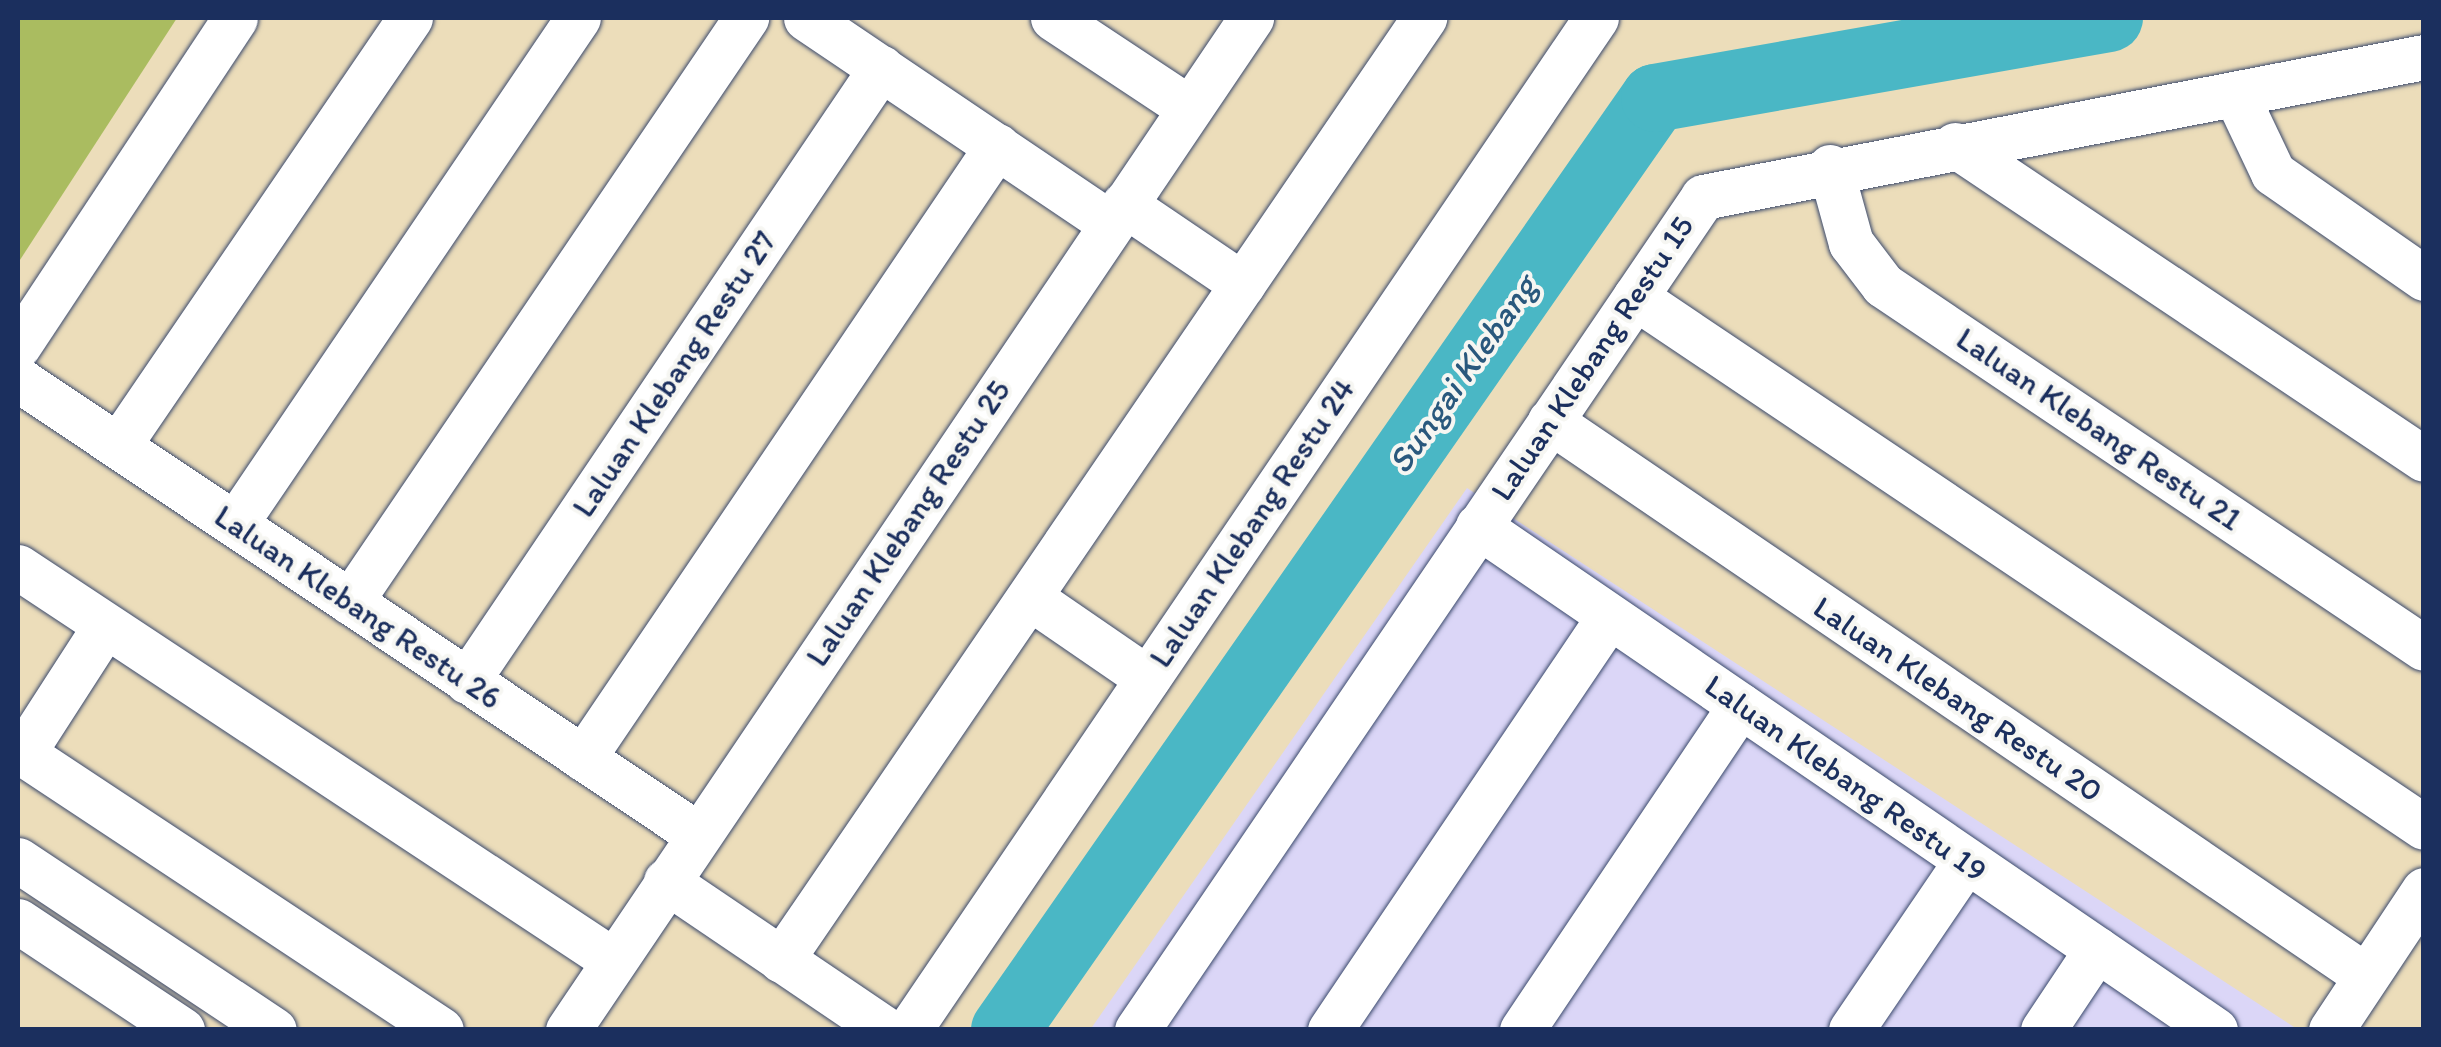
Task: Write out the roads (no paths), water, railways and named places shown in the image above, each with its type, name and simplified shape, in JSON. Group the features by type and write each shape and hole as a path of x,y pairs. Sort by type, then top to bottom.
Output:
{"street":[{"path":"18,346 235,18"},
{"path":"118,446 410,18"},
{"path":"235,524 578,18"},
{"path":"350,602 746,18"},
{"path":"806,18 996,146 1242,284"},
{"path":"1053,18 1189,108"},
{"name":"Laluan Klebang Restu 25","path":"568,1030 1251,18"},
{"path":"782,960 1032,599 1424,18"},
{"name":"Laluan Klebang Restu 24","path":"909,1030 1596,18"},
{"name":"Laluan Klebang Restu 27","path":"467,680 881,68"},
{"name":"Laluan Klebang Restu 15","path":"1138,1029 1703,197 1830,168 2236,95 2413,68"},
{"path":"2236,95 2273,173 2424,278"},
{"path":"583,758 996,146"},
{"path":"1956,146 2424,459"},
{"name":"Laluan Klebang Restu 21","path":"1830,168 1851,244 1884,284 2424,648"},
{"path":"1634,297 2424,827"},
{"name":"Laluan Klebang Restu 26","path":"18,379 698,834"},
{"name":"Laluan Klebang Restu 20","path":"1550,422 2366,976"},
{"name":"Laluan Klebang Restu 19","path":"1478,526 2214,1030"},
{"path":"18,567 614,961"},
{"path":"1032,599 1147,678"},
{"path":"1330,1030 1609,616"},
{"path":"105,626 20,752 441,1030"},
{"path":"1522,1030 1740,705"},
{"path":"18,860 274,1030"},
{"path":"1851,1030 1966,861"},
{"path":"666,882 886,1030"},
{"path":"2331,1030 2424,890"},
{"path":"18,920 182,1030"},
{"path":"2043,1030 2096,950"}],"waterway":[{"name":"Sungai Klebang","path":"1005,1030 1655,98 2109,18"}]}
